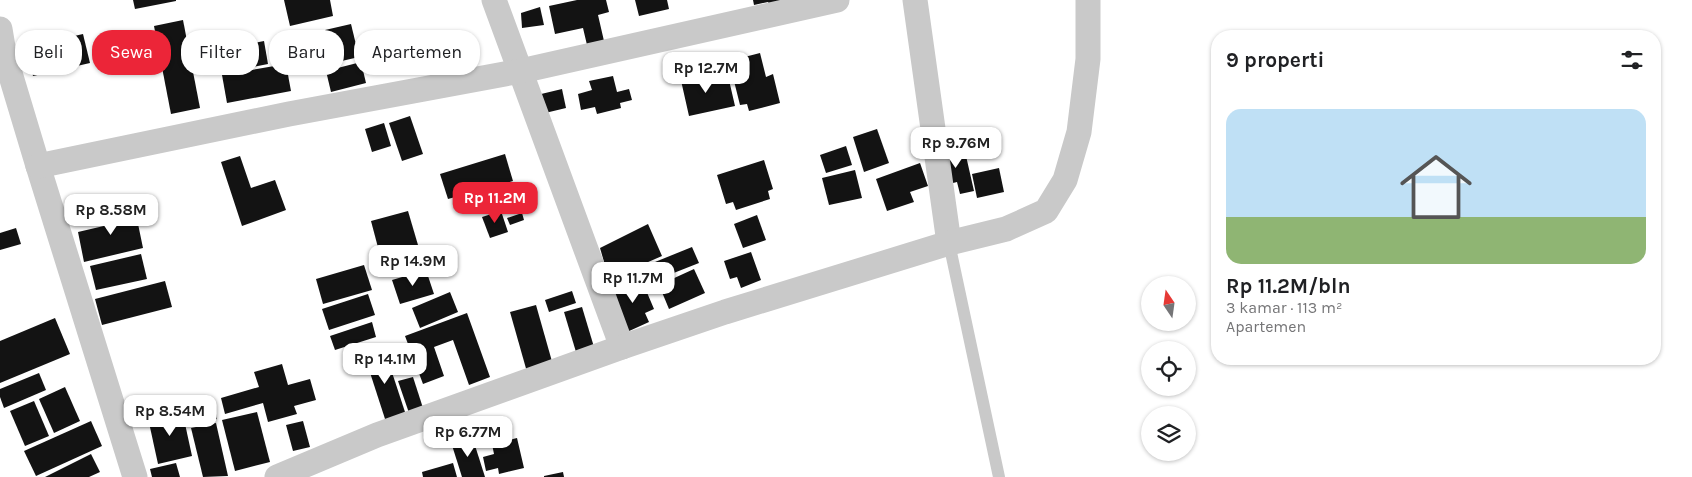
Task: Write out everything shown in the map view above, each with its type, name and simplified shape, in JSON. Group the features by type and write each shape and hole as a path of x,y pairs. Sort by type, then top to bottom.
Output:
{"street":[{"path":"494,0 622,347"},
{"path":"38,166 289,114 521,70 837,0"},
{"path":"916,0 949,243"},
{"path":"277,477 377,435 622,347 725,312 949,243 1006,228 1046,211 1065,180 1079,132 1088,59 1088,0"},
{"path":"0,29 4,53 38,166 135,477"}],"lane":[{"path":"949,243 1000,477"}],"building":[{"path":"133,0 176,0 176,1 135,9"},
{"path":"284,0 330,0 333,16 290,26"},
{"path":"577,0 606,0 609,12 598,15 604,41 587,45 583,28 555,34 549,6"},
{"path":"635,0 667,0 669,9 639,16"},
{"path":"753,0 796,0 771,7 768,2 754,5"},
{"path":"540,7 544,25 522,28 521,13"},
{"path":"183,20 185,30 181,30 181,75 194,75 200,108 171,114 163,75 171,75 171,30 155,30 154,26"},
{"path":"351,24 354,36 354,58 344,60 344,30 325,30"},
{"path":"82,34 90,63 82,65"},
{"path":"264,41 268,64 259,66 259,42"},
{"path":"760,53 766,77 773,74 780,103 749,111 747,104 740,105 729,61"},
{"path":"354,64 354,75 364,75 366,83 331,92 327,75 344,75 344,66"},
{"path":"269,67 269,75 288,75 291,91 227,103 222,75 259,75 259,69"},
{"path":"707,70 710,84 729,80 735,106 689,116 680,76"},
{"path":"613,76 617,92 629,89 632,100 620,103 621,108 597,114 595,107 581,110 578,94 592,90 589,81"},
{"path":"562,89 566,108 541,114 537,95"},
{"path":"410,116 423,154 402,161 389,123"},
{"path":"384,123 391,146 372,152 365,129"},
{"path":"877,129 889,163 864,172 853,137"},
{"path":"846,146 852,165 826,173 820,155"},
{"path":"964,147 974,191 960,194 957,182 945,185 938,153"},
{"path":"505,154 513,181 448,199 440,174"},
{"path":"240,156 251,188 275,180 286,210 242,226 221,162"},
{"path":"764,160 773,189 768,191 770,199 736,210 733,202 726,204 717,175"},
{"path":"920,163 928,186 910,192 914,202 887,211 876,179"},
{"path":"999,168 1004,192 977,198 972,174"},
{"path":"855,170 862,198 829,205 822,178"},
{"path":"499,189 504,201 471,213 466,201"},
{"path":"520,196 524,208 506,214 502,202"},
{"path":"125,205 129,221 137,219 143,248 84,262 78,232 108,225 105,209"},
{"path":"408,211 418,245 380,255 371,221"},
{"path":"501,211 508,232 490,238 482,217"},
{"path":"522,213 524,220 510,225 507,218"},
{"path":"757,215 766,240 743,248 734,224"},
{"path":"648,224 662,256 609,279 600,248"},
{"path":"16,228 21,244 0,250 0,233"},
{"path":"692,247 699,263 661,278 655,262"},
{"path":"751,252 761,280 741,288 737,277 730,279 724,261"},
{"path":"141,254 147,279 96,290 90,266"},
{"path":"364,265 372,290 323,304 316,279"},
{"path":"694,269 705,293 669,309 659,285"},
{"path":"426,270 434,294 400,304 392,280"},
{"path":"640,276 654,309 645,313 649,322 627,332 610,292"},
{"path":"165,281 172,307 102,325 95,299"},
{"path":"572,291 576,303 549,312 545,300"},
{"path":"450,292 458,312 420,328 412,308"},
{"path":"368,294 375,315 329,330 322,309"},
{"path":"536,305 553,365 527,372 510,312"},
{"path":"582,307 594,347 576,352 564,312"},
{"path":"467,313 490,377 469,385 453,340 434,347 444,376 423,384 405,336"},
{"path":"55,318 70,354 0,383 0,341"},
{"path":"372,322 376,337 335,350 330,336"},
{"path":"384,348 406,415 386,422 364,354"},
{"path":"282,364 288,385 310,379 316,400 294,406 297,414 268,422 263,403 225,414 221,398 259,387 254,372"},
{"path":"39,373 46,390 4,408 0,397 0,389"},
{"path":"413,377 423,408 409,413 398,381"},
{"path":"65,387 80,421 54,433 39,399"},
{"path":"34,401 49,436 25,446 10,411"},
{"path":"215,408 217,419 190,426 187,415"},
{"path":"182,410 192,456 158,464 148,418"},
{"path":"257,412 270,462 235,471 222,420"},
{"path":"91,421 102,446 36,476 24,451"},
{"path":"303,421 310,447 293,451 286,425"},
{"path":"216,423 228,476 203,477 191,428"},
{"path":"472,436 485,477 462,477 451,442"},
{"path":"517,438 524,468 499,474 498,468 486,471 483,457 494,454 492,444"},
{"path":"91,454 100,472 89,477 45,477"},
{"path":"176,463 180,477 152,477 150,469"},
{"path":"453,463 457,477 423,477 422,472"},
{"path":"563,472 564,477 544,477 544,476"}]}
